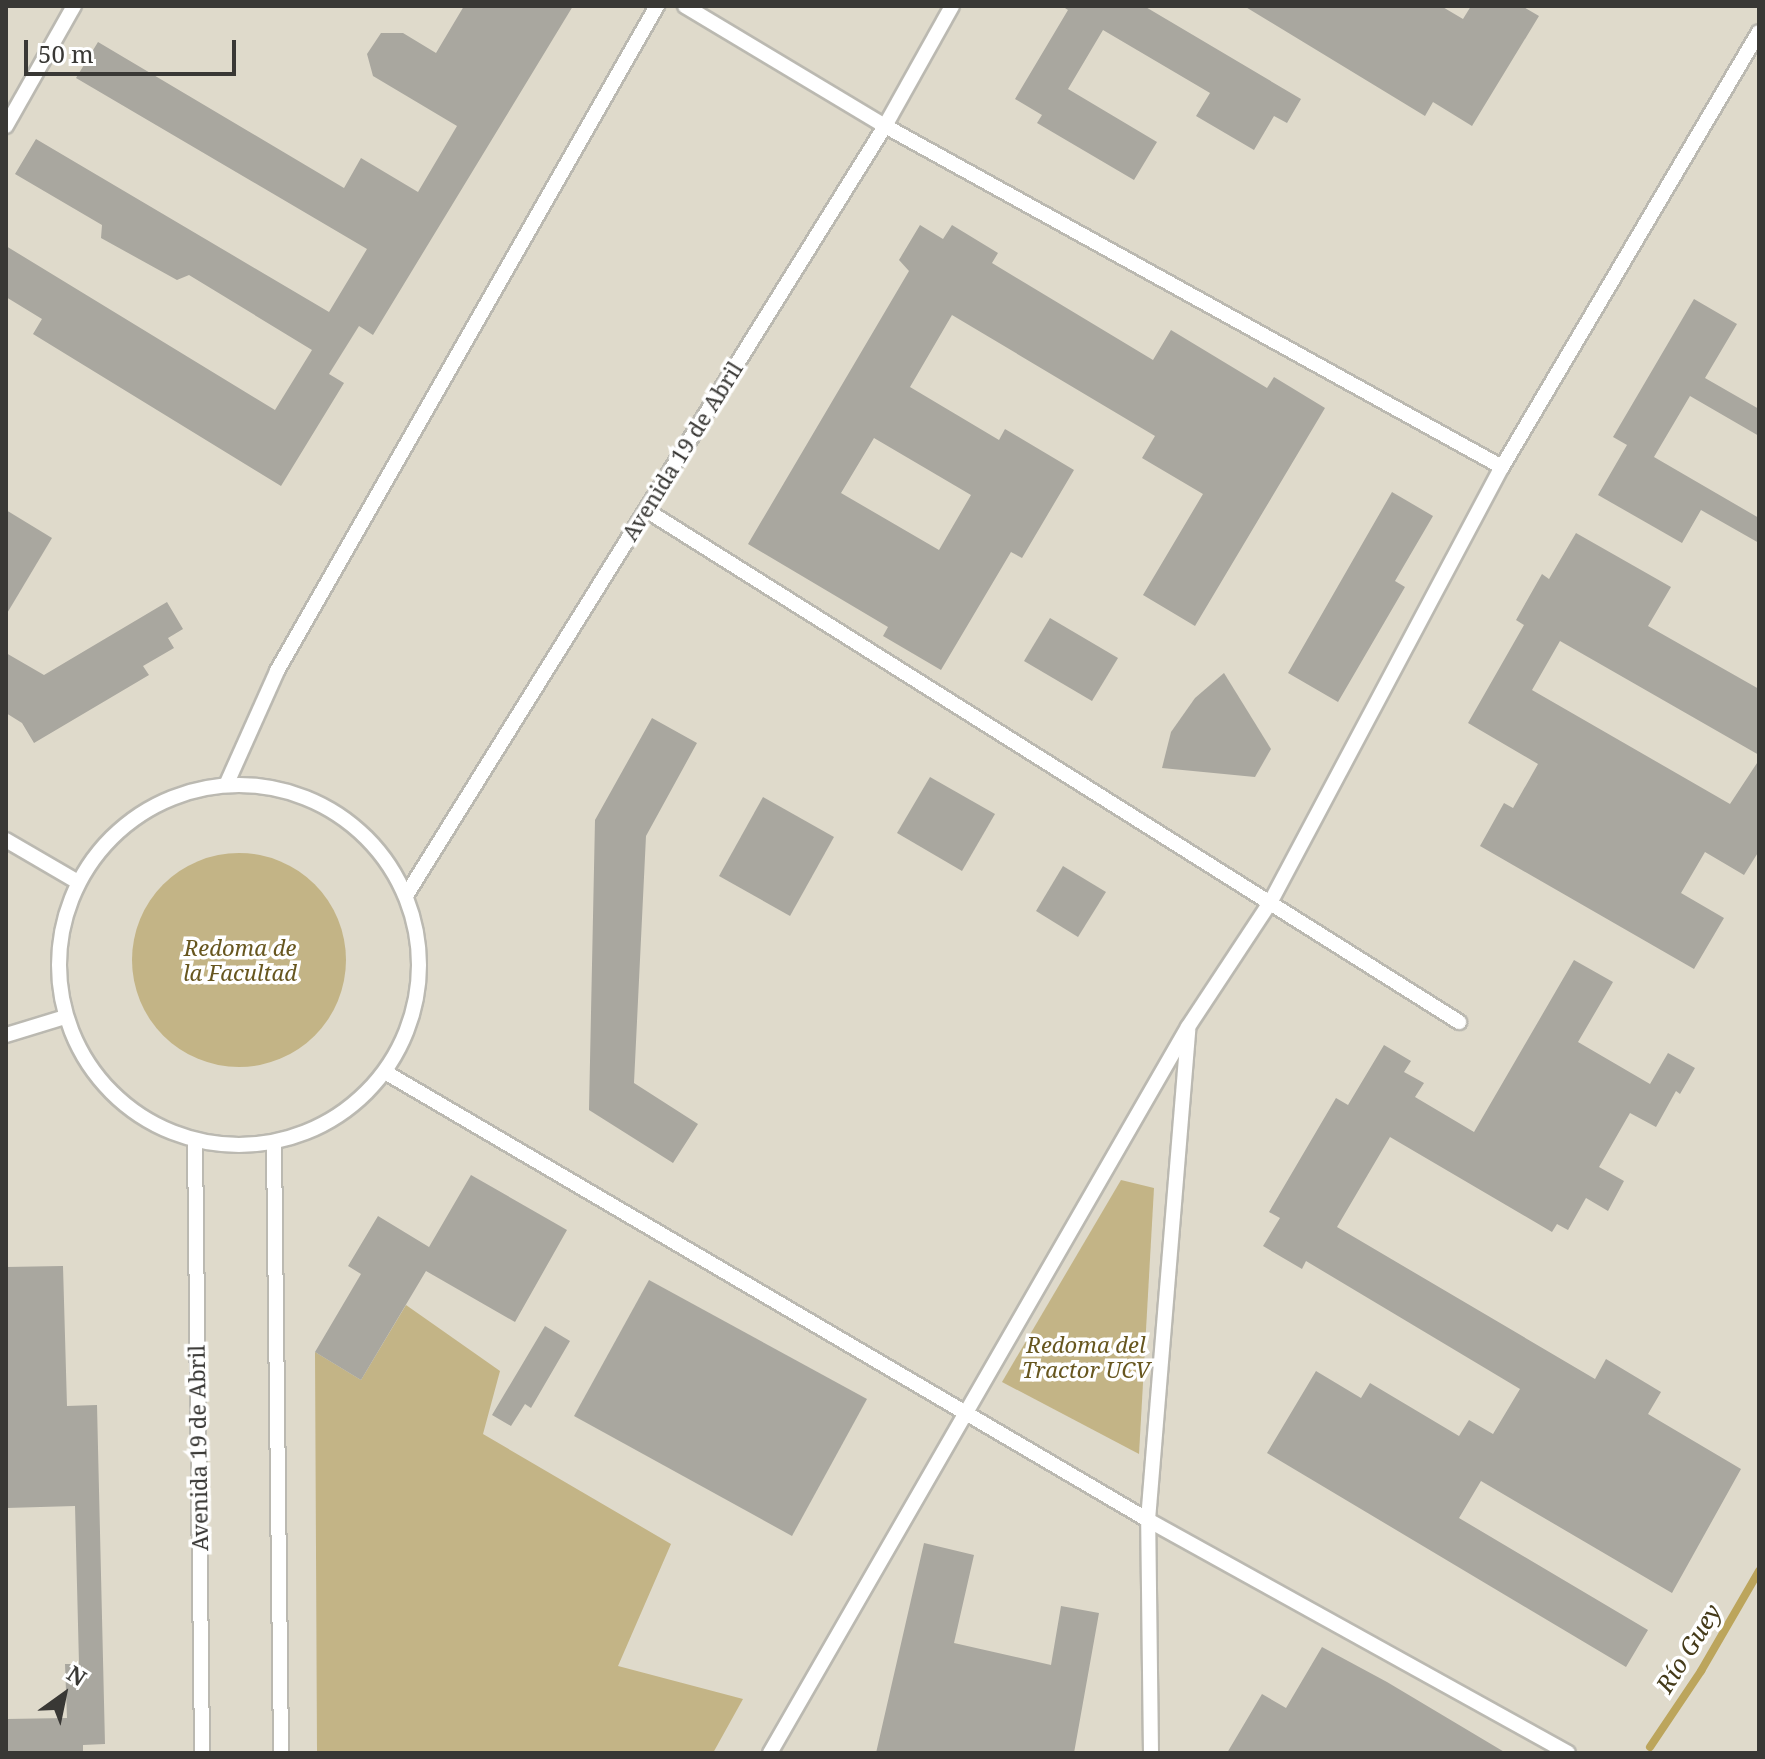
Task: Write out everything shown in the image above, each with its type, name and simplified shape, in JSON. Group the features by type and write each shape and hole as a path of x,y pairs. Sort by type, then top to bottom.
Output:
{"lane":[{"path":"6,126 74,6"},
{"path":"227,783 277,671 657,6"},
{"path":"685,6 885,126 1502,467"},
{"name":"Avenida 19 de Abril","path":"407,894 885,126 952,6"},
{"path":"770,1753 969,1413 1188,1027 1271,901 1502,467 1759,32"},
{"path":"646,510 1459,1022"},
{"path":"227,783 297,791 346,816 383,852 407,894 420,980 402,1043 385,1072 346,1111 314,1130 274,1143 195,1142 154,1127 113,1097 83,1059 65,1017 58,974 60,932 78,882 123,826 155,804 187,790 227,783"},
{"path":"6,840 78,882"},
{"path":"6,1035 65,1017"},
{"path":"1151,1753 1148,1520 1188,1027"},
{"path":"385,1072 1148,1520 1568,1753"},
{"name":"Avenida 19 de Abril","path":"195,1142 202,1753"},
{"path":"274,1143 281,1753"}],"shaded area":[{"path":"6,6 1759,6 1759,1753 6,1753"}],"green space":[{"name":"Redoma de la Facultad","path":"239,853 280,861 315,884 338,919 346,960 338,1001 315,1036 280,1059 239,1067 198,1059 163,1036 140,1001 132,960 140,919 163,884 198,861"},
{"name":"Redoma del Tractor UCV","path":"1121,1180 1154,1188 1139,1454 1002,1382"},
{"path":"406,1305 500,1371 483,1434 671,1544 618,1666 743,1699 713,1753 317,1753 315,1352 361,1380"}],"building":[{"path":"464,6 573,6 373,335 359,326 329,374 344,383 281,486 33,334 42,319 6,297 6,246 275,410 312,350 189,275 177,280 101,238 102,225 15,174 36,139 329,312 367,249 76,78 98,42 344,188 361,158 418,192 457,126 373,76 367,54 381,33 403,33 436,53"},
{"path":"1062,6 1144,6 1301,99 1287,123 1274,116 1254,150 1196,116 1210,93 1103,30 1068,89 1157,142 1134,180 1037,123 1042,115 1015,99 1068,10"},
{"path":"1244,6 1441,6 1463,19 1471,6 1522,6 1539,16 1472,126 1433,102 1425,116"},
{"path":"920,225 943,239 952,225 998,253 992,263 1153,360 1171,330 1267,388 1274,377 1325,408 1195,626 1143,595 1203,494 1142,458 1155,436 952,315 910,387 999,440 1005,429 1074,470 1022,558 1011,552 941,670 883,636 888,627 748,544 909,271 899,260","holes":["874,438 971,495 939,550 841,493"]},
{"path":"1694,299 1737,324 1705,378 1759,409 1759,436 1690,396 1654,457 1759,518 1759,543 1701,510 1682,543 1598,495 1627,445 1613,437"},
{"path":"1392,492 1433,516 1395,581 1405,587 1338,702 1288,673"},
{"path":"6,510 52,538 6,615"},
{"path":"1576,533 1671,587 1648,626 1759,689 1759,755 1560,641 1532,690 1730,804 1759,760 1759,851 1744,875 1705,852 1681,893 1724,918 1694,969 1480,846 1504,803 1513,808 1538,764 1468,723 1524,625 1516,620 1542,574 1549,579"},
{"path":"167,602 183,629 168,638 174,648 143,666 149,675 34,743 22,723 6,713 6,653 44,675"},
{"path":"1050,618 1118,658 1092,701 1024,661"},
{"path":"1224,673 1271,749 1255,777 1162,768 1171,732 1195,698"},
{"path":"652,718 697,743 646,836 634,1083 698,1124 673,1163 589,1110 595,820"},
{"path":"930,777 995,814 962,871 897,833"},
{"path":"763,797 834,837 790,916 719,876"},
{"path":"1063,866 1106,892 1078,937 1036,911"},
{"path":"1574,960 1613,982 1578,1042 1650,1084 1668,1053 1695,1068 1680,1094 1676,1091 1656,1127 1630,1113 1599,1167 1624,1181 1608,1211 1586,1198 1568,1230 1557,1224 1552,1232 1390,1137 1337,1227 1595,1379 1606,1359 1661,1392 1648,1414 1741,1469 1672,1593 1481,1481 1459,1518 1648,1630 1626,1667 1267,1453 1316,1371 1361,1398 1370,1383 1459,1436 1469,1420 1493,1434 1520,1389 1306,1261 1302,1269 1263,1246 1280,1218 1269,1212 1336,1098 1348,1105 1384,1045 1411,1061 1404,1072 1424,1083 1415,1097 1474,1132"},
{"path":"471,1175 567,1230 515,1322 426,1271 361,1380 315,1352 361,1274 348,1266 378,1216 429,1247"},
{"path":"63,1266 67,1406 97,1405 105,1744 83,1745 83,1753 6,1753 6,1719 67,1718 65,1664 79,1664 75,1506 6,1508 6,1267"},
{"path":"649,1280 867,1399 792,1536 574,1416"},
{"path":"545,1326 570,1341 531,1408 525,1404 511,1426 492,1415"},
{"path":"924,1543 974,1555 954,1643 1051,1665 1061,1606 1099,1613 1074,1753 876,1753"},
{"path":"1322,1647 1506,1753 1227,1753 1262,1694 1286,1708"}],"waterway":[{"name":"Río Guey","path":"1650,1747 1701,1671 1759,1571"}]}
